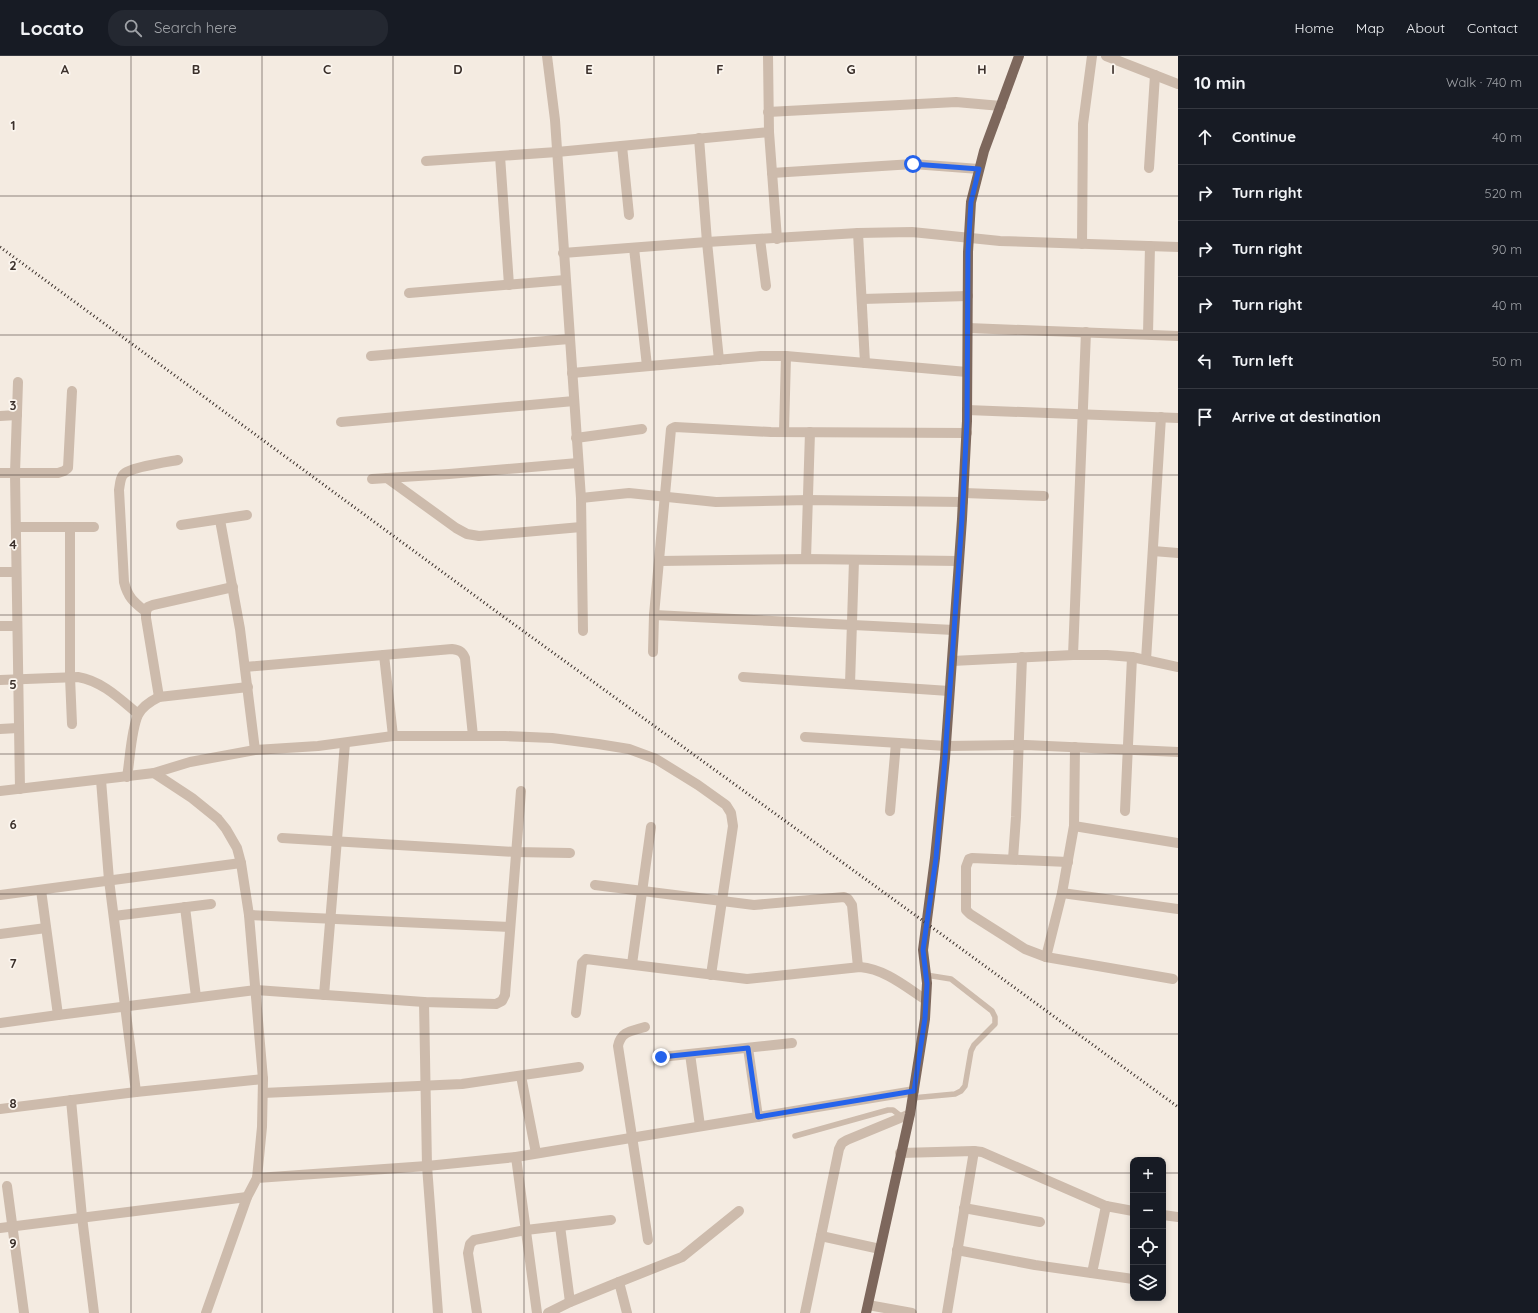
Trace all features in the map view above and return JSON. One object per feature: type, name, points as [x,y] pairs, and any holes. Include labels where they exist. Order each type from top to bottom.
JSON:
[{"type":"main road","points":[[867,1309],[900,1153],[906,1115],[913,1094],[925,1018],[927,984],[923,950],[936,858],[946,746],[967,433],[968,238],[971,202],[984,150],[1019,56]]},
{"type":"street","points":[[547,56],[555,120],[581,498],[582,631]]},
{"type":"street","points":[[768,56],[768,112],[777,239]]},
{"type":"street","points":[[1082,244],[1084,124],[1092,56]]},
{"type":"street","points":[[1106,56],[1178,84]]},
{"type":"street","points":[[1149,168],[1155,75]]},
{"type":"street","points":[[768,112],[956,102],[1001,106]]},
{"type":"street","points":[[426,161],[557,152],[769,132]]},
{"type":"street","points":[[699,138],[707,242],[720,360]]},
{"type":"street","points":[[622,146],[629,215]]},
{"type":"street","points":[[500,156],[509,285]]},
{"type":"street","points":[[772,173],[913,164],[979,169]]},
{"type":"street","points":[[563,253],[707,242],[858,233],[912,232],[1000,241],[1178,247]]},
{"type":"street","points":[[858,233],[865,363]]},
{"type":"street","points":[[760,239],[766,286]]},
{"type":"street","points":[[1148,334],[1150,246]]},
{"type":"street","points":[[634,248],[648,366]]},
{"type":"street","points":[[409,293],[565,280]]},
{"type":"street","points":[[862,299],[968,296]]},
{"type":"street","points":[[968,328],[1178,336]]},
{"type":"street","points":[[1072,655],[1086,332]]},
{"type":"street","points":[[371,356],[569,339]]},
{"type":"street","points":[[572,373],[761,356],[786,356],[968,372]]},
{"type":"street","points":[[784,432],[786,356]]},
{"type":"street","points":[[18,382],[15,473],[17,680],[20,789]]},
{"type":"street","points":[[0,473],[58,472],[64,471],[68,468],[72,391]]},
{"type":"street","points":[[341,422],[574,401]]},
{"type":"street","points":[[967,410],[1178,418]]},
{"type":"street","points":[[0,416],[17,415]]},
{"type":"street","points":[[1146,660],[1154,551],[1161,417]]},
{"type":"street","points":[[653,652],[654,615],[671,429],[675,427],[784,432],[967,433]]},
{"type":"street","points":[[576,438],[642,429]]},
{"type":"street","points":[[806,559],[810,432]]},
{"type":"street","points":[[146,612],[132,601],[126,593],[124,582],[119,490],[121,479],[124,473],[132,470],[178,460]]},
{"type":"street","points":[[372,478],[449,474],[578,463]]},
{"type":"street","points":[[387,478],[456,528],[467,534],[479,536],[581,526]]},
{"type":"street","points":[[581,498],[629,493],[716,502],[1044,496]]},
{"type":"street","points":[[182,525],[247,515]]},
{"type":"street","points":[[220,520],[233,587],[248,688],[255,750]]},
{"type":"street","points":[[16,527],[94,527]]},
{"type":"street","points":[[70,527],[70,677],[72,724]]},
{"type":"street","points":[[1154,551],[1178,553]]},
{"type":"street","points":[[660,561],[806,559],[959,561]]},
{"type":"street","points":[[850,684],[854,560]]},
{"type":"street","points":[[0,572],[16,572]]},
{"type":"street","points":[[159,697],[146,612],[148,607],[233,587]]},
{"type":"street","points":[[654,615],[954,630]]},
{"type":"street","points":[[0,626],[17,626]]},
{"type":"street","points":[[245,667],[452,649],[458,650],[463,653],[465,658],[473,736]]},
{"type":"street","points":[[384,655],[393,736]]},
{"type":"street","points":[[952,661],[1072,655],[1107,655],[1132,657],[1178,666]]},
{"type":"street","points":[[1013,859],[1022,657]]},
{"type":"street","points":[[1125,811],[1132,657]]},
{"type":"street","points":[[0,680],[78,677],[97,682],[138,714]]},
{"type":"street","points":[[743,677],[949,691]]},
{"type":"street","points":[[127,777],[138,714],[151,701],[159,697],[248,688]]},
{"type":"street","points":[[0,729],[18,728]]},
{"type":"street","points":[[0,791],[154,773],[190,762],[255,750],[318,746],[393,736],[505,736],[552,738],[629,749],[656,760],[698,785],[726,805],[731,813],[733,826],[711,975]]},
{"type":"street","points":[[804,737],[946,746],[1019,745],[1178,752]]},
{"type":"street","points":[[324,995],[345,743]]},
{"type":"street","points":[[890,811],[896,743]]},
{"type":"street","points":[[1046,957],[1062,893],[1074,826],[1076,747]]},
{"type":"street","points":[[154,773],[192,798],[218,819],[226,829],[241,863],[249,915],[263,1079],[262,1126],[256,1178],[247,1197],[206,1313]]},
{"type":"street","points":[[101,780],[114,916],[136,1092]]},
{"type":"street","points":[[0,1023],[256,990],[424,1002],[496,1004],[502,1001],[505,995],[515,852],[521,791]]},
{"type":"street","points":[[1074,826],[1178,843]]},
{"type":"street","points":[[632,964],[651,827]]},
{"type":"street","points":[[282,838],[515,852],[570,853]]},
{"type":"street","points":[[1068,862],[1013,859],[969,859],[966,867],[966,910],[1025,949],[1046,957],[1173,979]]},
{"type":"street","points":[[0,895],[241,863]]},
{"type":"street","points":[[595,885],[754,905],[844,897],[848,898],[852,905],[858,967]]},
{"type":"street","points":[[41,890],[58,1015]]},
{"type":"street","points":[[1062,893],[1178,909]]},
{"type":"street","points":[[114,916],[211,904]]},
{"type":"street","points":[[185,907],[196,997]]},
{"type":"street","points":[[249,915],[510,927]]},
{"type":"street","points":[[0,934],[46,928]]},
{"type":"street","points":[[576,1013],[582,963],[586,959],[747,979],[858,967],[870,968],[882,972],[926,1000]]},
{"type":"street","points":[[424,1002],[427,1166],[438,1313]]},
{"type":"street","points":[[645,1027],[623,1034],[618,1046],[648,1240]]},
{"type":"street","points":[[661,1057],[792,1043]]},
{"type":"street","points":[[748,1048],[758,1117]]},
{"type":"street","points":[[690,1054],[700,1126]]},
{"type":"street","points":[[263,1093],[462,1084],[579,1067]]},
{"type":"street","points":[[521,1076],[536,1153]]},
{"type":"street","points":[[0,1108],[263,1079]]},
{"type":"street","points":[[256,1178],[427,1166],[516,1157],[700,1126],[913,1094]]},
{"type":"street","points":[[70,1100],[94,1313]]},
{"type":"street","points":[[804,1313],[839,1149],[842,1143],[906,1115]]},
{"type":"street","points":[[946,1313],[974,1151]]},
{"type":"street","points":[[900,1153],[982,1152],[1106,1206],[1130,1210]]},
{"type":"street","points":[[516,1157],[537,1313]]},
{"type":"street","points":[[8,1186],[24,1313]]},
{"type":"street","points":[[0,1228],[247,1197]]},
{"type":"street","points":[[1092,1273],[1106,1206]]},
{"type":"street","points":[[964,1208],[1040,1222]]},
{"type":"street","points":[[548,1313],[570,1302],[682,1258],[739,1211]]},
{"type":"street","points":[[1166,1216],[1178,1218]]},
{"type":"street","points":[[477,1313],[469,1262],[470,1244],[474,1240],[526,1230],[611,1220]]},
{"type":"street","points":[[560,1226],[570,1302]]},
{"type":"street","points":[[821,1236],[880,1249]]},
{"type":"street","points":[[957,1250],[1035,1265],[1130,1279]]},
{"type":"street","points":[[619,1282],[627,1313]]},
{"type":"street","points":[[867,1309],[912,1313]]},
{"type":"lane","points":[[913,1094],[955,1094],[961,1091],[965,1086],[971,1051],[974,1044],[995,1024],[996,1017],[992,1011],[951,979],[926,975]]},
{"type":"lane","points":[[794,1136],[888,1110],[893,1110],[906,1115]]},
{"type":"railway","points":[[0,247],[497,612],[1178,1107]]},
{"type":"route","points":[[661,1057],[748,1048],[758,1117],[914,1091],[925,1018],[927,984],[923,950],[936,858],[952,661],[967,421],[968,252],[971,202],[979,169],[913,164]]}]
